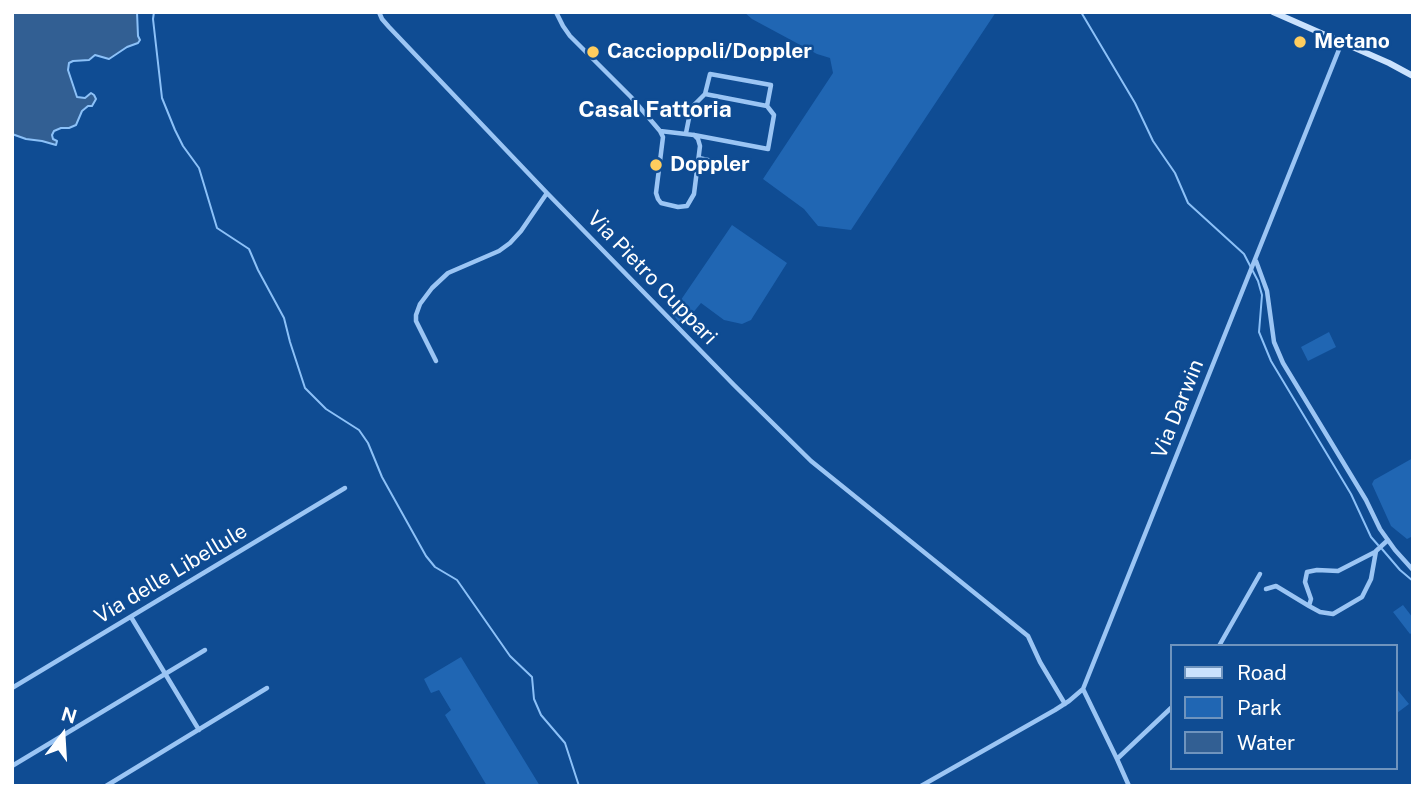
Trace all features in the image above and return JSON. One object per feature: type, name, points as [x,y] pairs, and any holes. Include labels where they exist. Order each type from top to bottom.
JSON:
[{"type":"street","name":"Via Pietro Cuppari","points":[[379,12],[382,19],[547,193],[733,385],[811,461],[1028,636],[1065,704]]},
{"type":"street","points":[[556,12],[569,34],[631,97],[660,131],[663,137],[656,190],[660,202],[666,205],[682,208],[689,204],[694,194],[701,146],[694,135]]},
{"type":"street","points":[[1273,12],[1413,76]]},
{"type":"street","name":"Via Darwin","points":[[1083,689],[1342,42]]},
{"type":"street","points":[[686,133],[692,106],[705,94],[710,74],[771,85],[767,106]]},
{"type":"street","points":[[660,131],[686,133],[768,149],[774,115],[767,106],[705,94]]},
{"type":"street","points":[[699,158],[712,161]]},
{"type":"street","points":[[436,361],[416,321],[420,304],[450,272],[510,243],[547,193]]},
{"type":"street","points":[[1255,260],[1267,292],[1274,342],[1283,363],[1366,500],[1380,528],[1413,570]]},
{"type":"street","name":"Via delle Libellule","points":[[12,688],[345,488]]},
{"type":"street","points":[[1308,606],[1311,599],[1305,582],[1307,572],[1338,570],[1388,540]]},
{"type":"street","points":[[1266,589],[1276,586],[1282,588],[1308,606],[1333,614],[1362,597],[1371,579],[1378,548]]},
{"type":"street","points":[[1220,644],[1260,574]]},
{"type":"street","points":[[131,617],[199,730]]},
{"type":"street","points":[[12,766],[205,650]]},
{"type":"street","points":[[106,786],[267,688]]},
{"type":"street","points":[[920,786],[1065,704],[1083,689],[1129,786]]},
{"type":"street","points":[[1117,759],[1170,709]]},
{"type":"green space","points":[[744,12],[996,12],[851,230],[818,226],[804,209],[763,179],[833,73],[830,58],[817,54]]},
{"type":"green space","points":[[732,225],[787,263],[751,320],[742,324],[724,320],[701,303],[682,326],[672,313]]},
{"type":"green space","points":[[1329,332],[1336,347],[1308,361],[1301,347]]},
{"type":"green space","points":[[1413,458],[1413,536],[1407,539],[1391,526],[1372,484],[1374,480]]},
{"type":"green space","points":[[1403,605],[1413,618],[1413,632],[1410,634],[1393,612]]},
{"type":"green space","points":[[461,657],[540,786],[487,786],[445,715],[451,710],[439,690],[431,693],[424,679]]},
{"type":"green space","points":[[1397,689],[1409,704],[1397,713]]},
{"type":"water","points":[[12,12],[137,12],[138,43],[109,59],[95,55],[89,60],[69,63],[68,70],[77,97],[85,98],[91,93],[96,99],[92,106],[82,111],[76,125],[54,131],[52,135],[57,141],[56,145],[12,134]]},
{"type":"waterway","points":[[154,12],[162,98],[183,146],[199,168],[217,228],[249,249],[284,318],[305,388],[326,409],[359,430],[426,556],[435,567],[457,580],[510,656],[532,677],[534,699],[541,715],[565,743],[579,786]]},
{"type":"waterway","points":[[1081,12],[1135,103],[1153,141],[1175,173],[1188,203],[1244,254],[1262,295],[1259,332],[1271,361],[1351,494],[1371,537],[1378,545]]},
{"type":"waterway","points":[[1382,549],[1413,581]]},
{"type":"place","name":"Metano","points":[[1300,42]]},
{"type":"place","name":"Caccioppoli/Doppler","points":[[593,52]]},
{"type":"place","name":"Doppler","points":[[656,165]]},
{"type":"district","name":"Casal Fattoria","points":[[655,110]]}]
